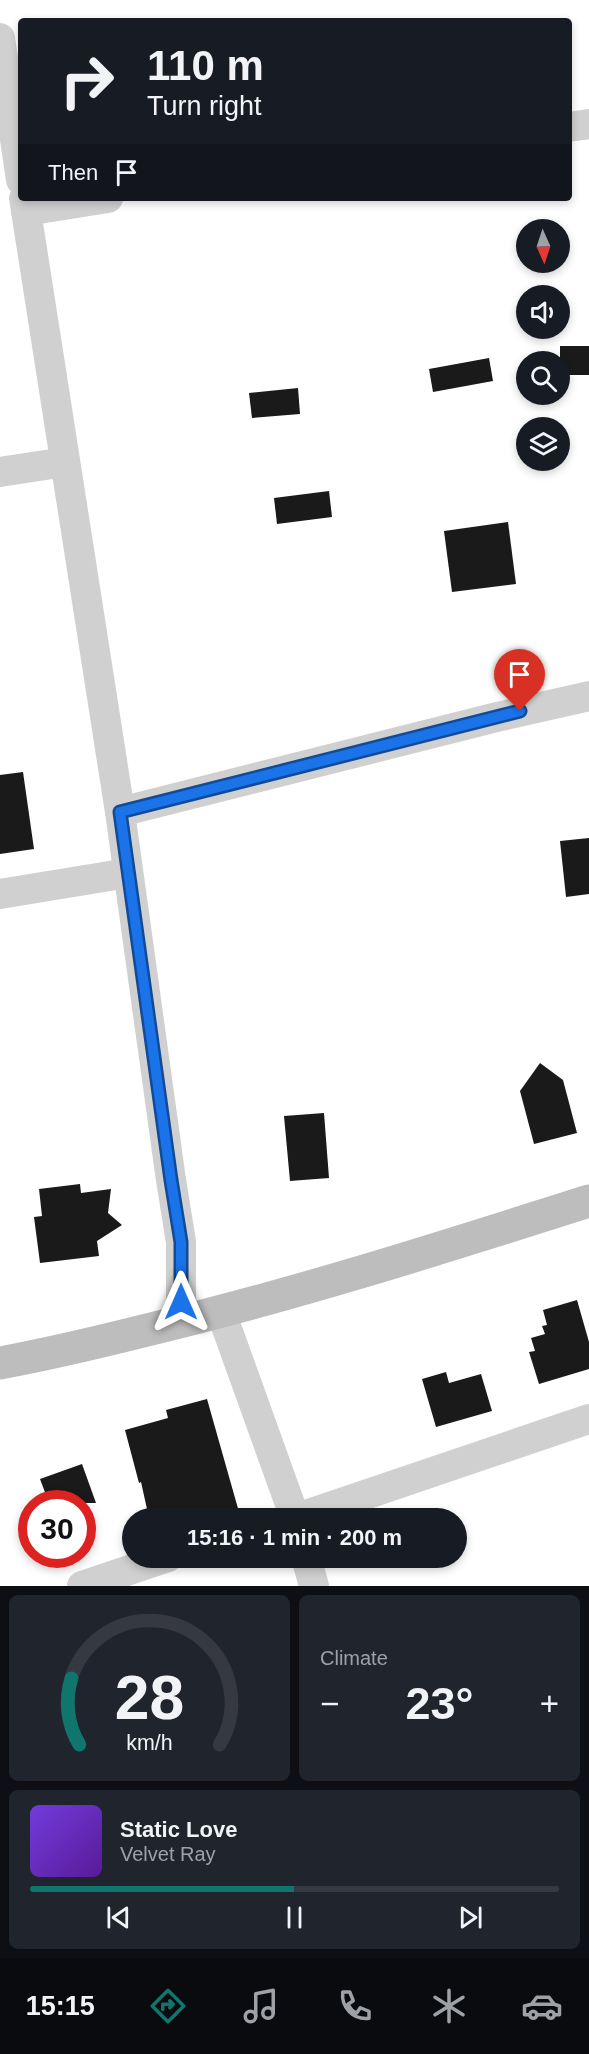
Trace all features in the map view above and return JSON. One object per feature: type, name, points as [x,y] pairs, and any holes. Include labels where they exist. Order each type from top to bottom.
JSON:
[{"type":"street","points":[[0,44],[18,161]]},
{"type":"street","points":[[572,126],[589,124]]},
{"type":"street","points":[[66,201],[25,204],[120,812],[181,1242],[181,1322]]},
{"type":"street","points":[[0,472],[65,462]]},
{"type":"street","points":[[120,812],[589,696]]},
{"type":"street","points":[[0,894],[128,873]]},
{"type":"street","points":[[0,1363],[41,1356],[221,1312],[410,1258],[589,1201]]},
{"type":"street","points":[[221,1312],[292,1508]]},
{"type":"street","points":[[326,1508],[589,1419]]},
{"type":"street","points":[[82,1586],[135,1568]]},
{"type":"street","points":[[309,1568],[314,1586]]},
{"type":"building","points":[[560,346],[589,346],[589,375],[570,375],[570,351],[560,351]]},
{"type":"building","points":[[489,358],[493,381],[433,392],[429,369]]},
{"type":"building","points":[[298,388],[300,414],[252,418],[249,393]]},
{"type":"building","points":[[329,491],[332,517],[277,524],[274,498]]},
{"type":"building","points":[[508,522],[516,584],[452,592],[444,531]]},
{"type":"building","points":[[23,772],[34,849],[0,854],[0,775]]},
{"type":"building","points":[[589,838],[589,894],[566,897],[560,841]]},
{"type":"building","points":[[540,1063],[563,1080],[577,1133],[534,1144],[520,1091]]},
{"type":"building","points":[[324,1113],[329,1178],[290,1181],[284,1116]]},
{"type":"building","points":[[80,1184],[81,1193],[111,1189],[108,1213],[122,1225],[97,1241],[99,1256],[40,1263],[34,1217],[42,1216],[39,1189]]},
{"type":"building","points":[[577,1300],[589,1342],[589,1369],[539,1384],[529,1352],[535,1351],[531,1338],[545,1334],[542,1326],[547,1325],[543,1310]]},
{"type":"building","points":[[446,1372],[449,1383],[481,1374],[492,1411],[436,1427],[422,1379]]},
{"type":"building","points":[[207,1399],[238,1508],[147,1508],[125,1430],[168,1418],[166,1410]]},
{"type":"building","points":[[82,1464],[91,1490],[44,1490],[40,1479]]},
{"type":"route","points":[[181,1302],[181,1242],[120,812],[520,711]]}]
